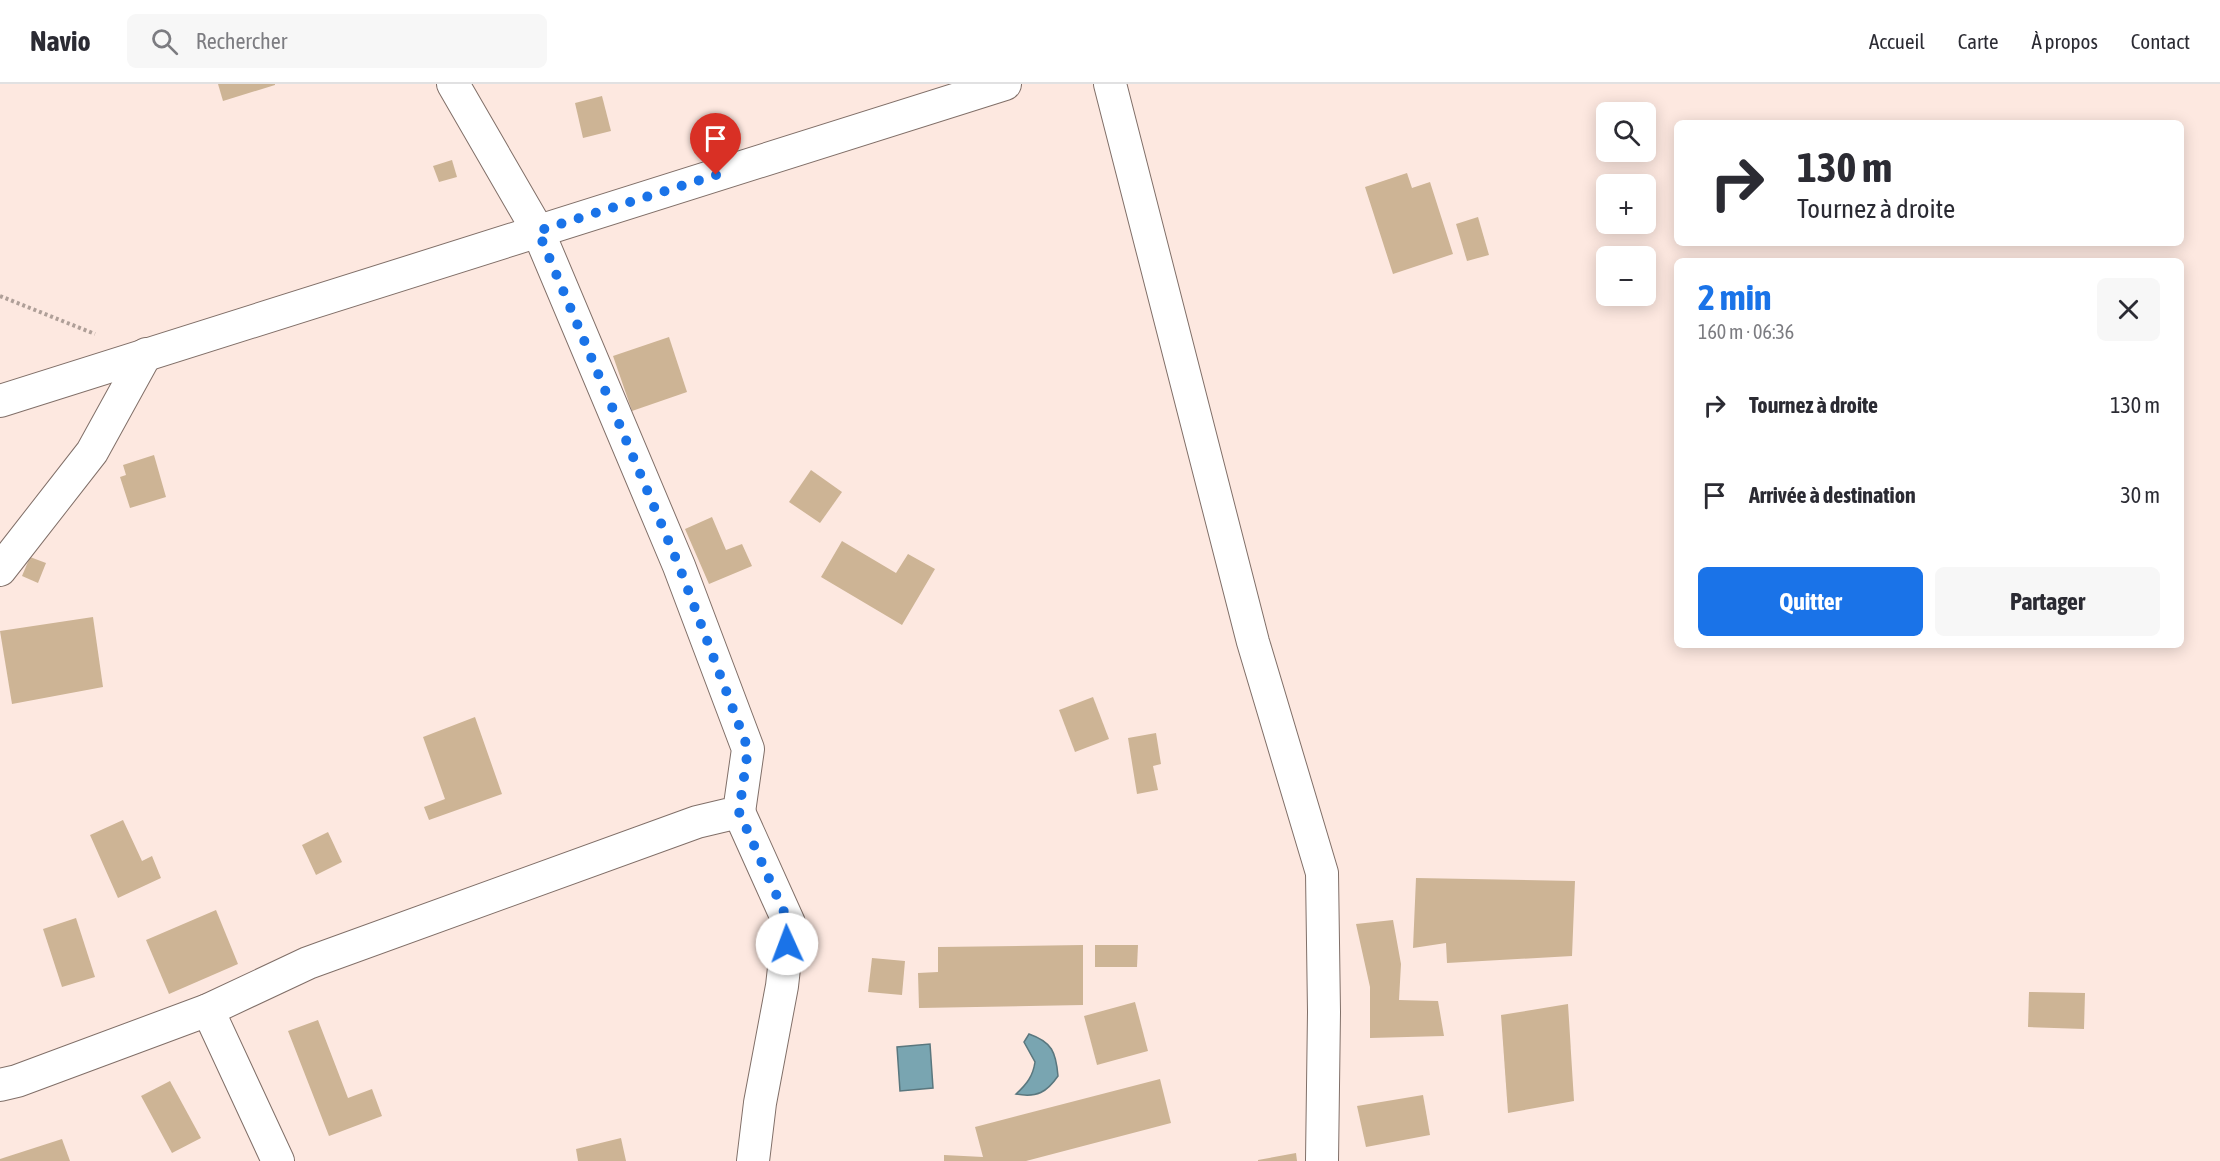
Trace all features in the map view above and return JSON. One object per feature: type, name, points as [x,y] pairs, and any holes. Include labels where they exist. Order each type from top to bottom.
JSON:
[{"type":"street","points":[[453,84],[538,231],[679,566],[748,749],[739,812],[789,923],[782,986],[760,1103],[753,1161]]},
{"type":"street","points":[[0,401],[1005,84]]},
{"type":"street","points":[[1110,84],[1253,642],[1322,873],[1324,1012],[1322,1161]]},
{"type":"street","points":[[0,570],[92,452],[146,354]]},
{"type":"street","points":[[0,1085],[17,1081],[208,1010],[308,963],[697,822],[739,812]]},
{"type":"street","points":[[208,1010],[278,1161]]},
{"type":"path","points":[[0,296],[146,354]]},
{"type":"water","points":[[1029,1034],[1048,1044],[1056,1060],[1058,1076],[1041,1092],[1030,1095],[1016,1094],[1029,1080],[1034,1067],[1035,1062],[1024,1042]]},
{"type":"water","points":[[930,1044],[933,1088],[900,1091],[897,1047]]},
{"type":"building","points":[[218,84],[275,84],[275,85],[223,101]]},
{"type":"building","points":[[602,96],[611,131],[583,138],[575,103]]},
{"type":"building","points":[[452,160],[457,177],[439,182],[433,166]]},
{"type":"building","points":[[1407,173],[1412,188],[1430,182],[1453,254],[1393,274],[1365,187]]},
{"type":"building","points":[[1478,217],[1489,255],[1467,261],[1456,224]]},
{"type":"building","points":[[669,337],[687,392],[632,411],[613,356]]},
{"type":"building","points":[[154,455],[166,497],[130,508],[120,477],[126,475],[123,465]]},
{"type":"building","points":[[811,470],[842,492],[820,523],[789,502]]},
{"type":"building","points":[[712,517],[726,550],[742,544],[752,566],[709,584],[685,529]]},
{"type":"building","points":[[842,541],[896,573],[908,554],[935,569],[902,625],[821,577]]},
{"type":"building","points":[[30,557],[46,563],[38,583],[22,576]]},
{"type":"building","points":[[93,617],[103,687],[12,704],[0,631]]},
{"type":"building","points":[[1093,697],[1109,739],[1075,752],[1059,710]]},
{"type":"building","points":[[475,717],[502,794],[429,820],[424,807],[445,799],[423,737]]},
{"type":"building","points":[[1156,733],[1161,764],[1153,766],[1158,790],[1137,794],[1128,738]]},
{"type":"building","points":[[123,820],[142,861],[152,856],[161,878],[118,898],[90,835]]},
{"type":"building","points":[[328,832],[342,862],[316,875],[302,845]]},
{"type":"building","points":[[1416,878],[1575,881],[1572,956],[1447,963],[1446,943],[1413,948]]},
{"type":"building","points":[[216,910],[238,964],[169,994],[146,940]]},
{"type":"building","points":[[76,918],[95,977],[62,987],[43,929]]},
{"type":"building","points":[[1393,920],[1401,964],[1399,1000],[1438,1001],[1444,1036],[1370,1038],[1370,987],[1356,924]]},
{"type":"building","points":[[1083,945],[1083,1005],[919,1008],[918,973],[938,972],[938,947]]},
{"type":"building","points":[[1095,945],[1138,945],[1137,967],[1095,967]]},
{"type":"building","points":[[872,958],[905,961],[902,995],[868,992]]},
{"type":"building","points":[[2029,992],[2085,993],[2084,1029],[2028,1027]]},
{"type":"building","points":[[1135,1002],[1148,1051],[1097,1065],[1084,1016]]},
{"type":"building","points":[[1568,1004],[1574,1101],[1508,1113],[1501,1015]]},
{"type":"building","points":[[318,1020],[348,1098],[372,1089],[382,1116],[329,1136],[288,1031]]},
{"type":"building","points":[[1160,1079],[1171,1123],[1026,1161],[944,1161],[944,1155],[983,1157],[975,1127]]},
{"type":"building","points":[[170,1081],[201,1138],[172,1153],[141,1096]]},
{"type":"building","points":[[1423,1095],[1430,1135],[1366,1147],[1357,1106]]},
{"type":"building","points":[[621,1138],[626,1161],[578,1161],[576,1149]]},
{"type":"building","points":[[62,1139],[70,1161],[0,1161],[0,1159]]},
{"type":"building","points":[[1296,1153],[1297,1161],[1258,1161],[1258,1160]]},
{"type":"route","points":[[716,175],[538,231],[679,566],[748,749],[739,812],[789,923],[787,944]]}]
